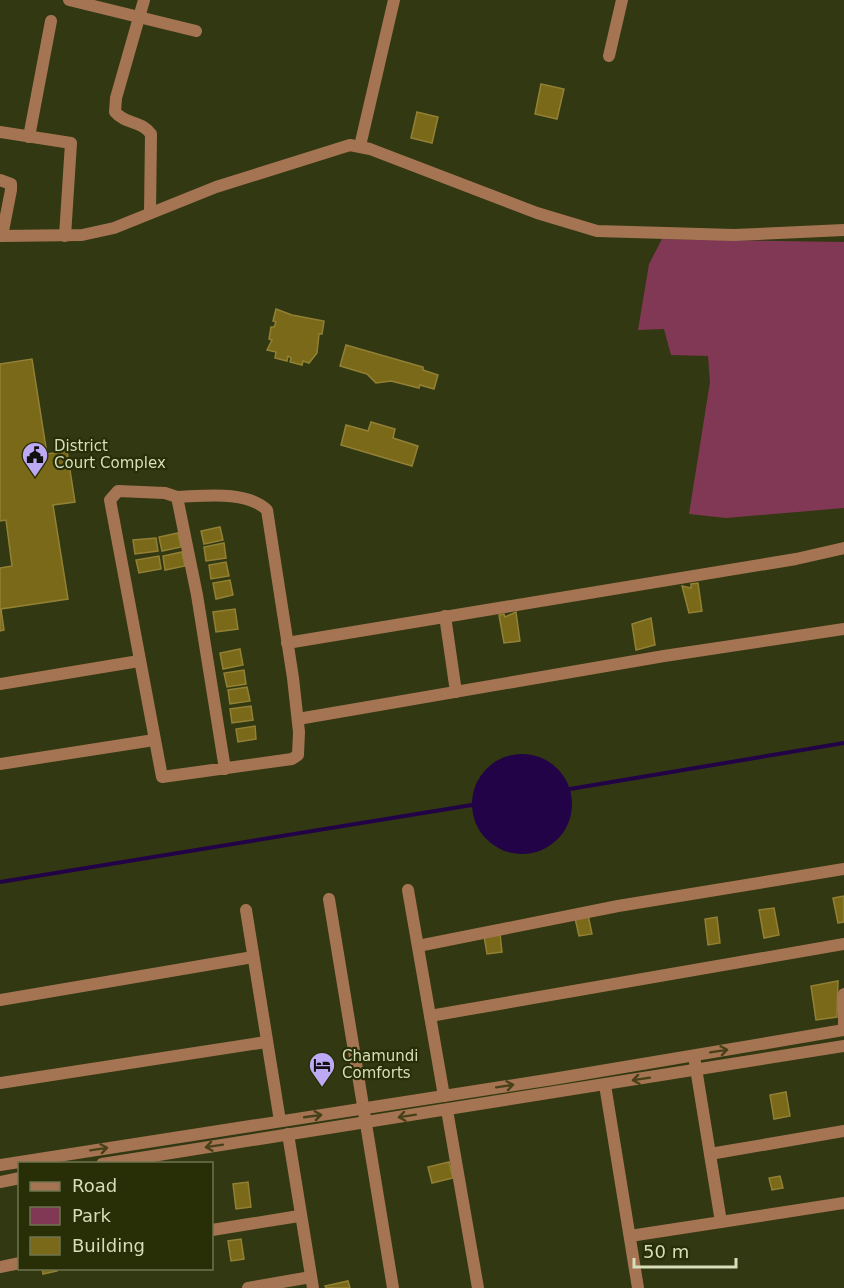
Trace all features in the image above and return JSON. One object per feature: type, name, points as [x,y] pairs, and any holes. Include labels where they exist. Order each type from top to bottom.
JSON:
[{"type":"street","points":[[69,0],[196,31]]},
{"type":"street","points":[[144,0],[116,98],[115,112],[121,120],[147,128],[151,134],[150,213]]},
{"type":"street","points":[[360,146],[394,0]]},
{"type":"street","points":[[609,56],[622,0]]},
{"type":"street","points":[[30,137],[51,21]]},
{"type":"street","points":[[0,132],[71,143],[65,236]]},
{"type":"street","points":[[0,180],[11,184],[1,236],[65,236],[114,228],[216,187],[350,145],[360,146],[537,213],[597,231],[747,235],[844,230]]},
{"type":"street","points":[[118,491],[165,493],[177,497],[220,496],[258,502],[267,510],[287,643],[298,719],[298,755],[292,759],[162,777],[110,500],[118,491]]},
{"type":"street","points":[[177,497],[197,595],[225,768]]},
{"type":"street","points":[[287,643],[796,559],[844,548]]},
{"type":"street","points":[[445,616],[456,692]]},
{"type":"street","points":[[298,719],[664,656],[844,629]]},
{"type":"street","points":[[0,684],[139,661]]},
{"type":"street","points":[[0,764],[154,740]]},
{"type":"street","points":[[418,946],[618,906],[844,869]]},
{"type":"street","points":[[408,890],[444,1096]]},
{"type":"street","points":[[329,899],[393,1288]]},
{"type":"street","points":[[246,910],[280,1121]]},
{"type":"street","points":[[430,1016],[844,944]]},
{"type":"street","points":[[0,1000],[253,957]]},
{"type":"street","points":[[19,1162],[694,1056],[844,1030],[844,994]]},
{"type":"street","points":[[0,1083],[266,1042]]},
{"type":"street","points":[[114,1162],[844,1046]]},
{"type":"street","points":[[694,1056],[721,1222]]},
{"type":"street","points":[[604,1085],[638,1288]]},
{"type":"street","points":[[447,1110],[478,1288]]},
{"type":"street","points":[[710,1154],[844,1131]]},
{"type":"street","points":[[248,1288],[312,1282],[299,1216],[288,1134]]},
{"type":"street","points":[[0,1165],[18,1162]]},
{"type":"street","points":[[0,1182],[18,1178]]},
{"type":"street","points":[[630,1236],[844,1203]]},
{"type":"street","points":[[213,1230],[299,1216]]},
{"type":"street","points":[[0,1268],[18,1264]]},
{"type":"green space","points":[[662,239],[844,242],[844,508],[726,518],[689,514],[710,382],[708,356],[671,355],[664,329],[638,330],[649,264]]},
{"type":"shaded area","points":[[522,754],[541,758],[557,769],[568,785],[572,804],[568,823],[557,839],[541,850],[522,854],[503,850],[487,839],[476,823],[472,804],[476,785],[487,769],[503,758]]},
{"type":"building","points":[[541,84],[564,89],[557,119],[535,114]]},
{"type":"building","points":[[417,112],[438,117],[432,143],[411,138]]},
{"type":"building","points":[[276,309],[292,315],[324,321],[322,334],[319,334],[317,353],[309,363],[303,361],[302,365],[290,362],[291,358],[288,356],[287,361],[275,358],[276,352],[267,350],[272,340],[269,339],[271,327],[274,327],[276,322],[273,321]]},
{"type":"building","points":[[346,345],[423,367],[423,370],[438,375],[434,389],[391,381],[376,383],[367,374],[340,366]]},
{"type":"building","name":"District Court Complex","points":[[32,359],[47,454],[67,451],[75,502],[53,505],[68,599],[1,609],[4,630],[0,631],[0,568],[12,566],[6,520],[0,521],[0,364]]},
{"type":"building","points":[[371,422],[395,429],[393,438],[418,446],[412,466],[341,445],[346,425],[368,431]]},
{"type":"building","points":[[220,527],[223,540],[204,544],[201,531]]},
{"type":"building","points":[[178,533],[181,547],[162,551],[159,537]]},
{"type":"building","points":[[156,538],[158,551],[135,554],[133,540]]},
{"type":"building","points":[[224,543],[226,558],[206,561],[204,547]]},
{"type":"building","points":[[182,552],[185,566],[165,570],[163,556]]},
{"type":"building","points":[[159,556],[161,569],[139,573],[136,560]]},
{"type":"building","points":[[226,562],[229,576],[211,579],[209,565]]},
{"type":"building","points":[[230,580],[233,595],[216,599],[213,583]]},
{"type":"building","points":[[698,583],[702,611],[689,613],[682,586],[691,588],[691,584]]},
{"type":"building","points":[[235,609],[238,629],[216,632],[213,612]]},
{"type":"building","points":[[516,612],[520,641],[504,643],[499,615],[504,614],[505,617]]},
{"type":"building","points":[[651,618],[655,645],[636,650],[632,624]]},
{"type":"building","points":[[240,649],[243,665],[223,669],[220,653]]},
{"type":"building","points":[[244,670],[246,684],[227,687],[224,673]]},
{"type":"building","points":[[247,687],[250,701],[230,704],[228,690]]},
{"type":"building","points":[[251,706],[253,720],[232,723],[230,709]]},
{"type":"building","points":[[255,726],[256,739],[238,742],[236,729]]},
{"type":"building","points":[[844,896],[844,922],[838,923],[833,898]]},
{"type":"building","points":[[774,908],[779,935],[764,938],[759,910]]},
{"type":"building","points":[[588,915],[592,934],[579,936],[575,918]]},
{"type":"building","points":[[717,917],[720,943],[708,945],[705,919]]},
{"type":"building","points":[[500,934],[502,952],[487,954],[484,936]]},
{"type":"building","points":[[838,981],[837,1017],[816,1020],[811,986]]},
{"type":"building","points":[[786,1092],[790,1116],[774,1119],[770,1095]]},
{"type":"building","points":[[449,1162],[453,1178],[432,1183],[428,1167]]},
{"type":"building","points":[[780,1176],[783,1188],[772,1190],[769,1178]]},
{"type":"building","points":[[248,1182],[251,1207],[236,1209],[233,1184]]},
{"type":"building","points":[[241,1239],[244,1259],[231,1261],[228,1241]]},
{"type":"building","points":[[42,1270],[57,1271],[43,1274]]},
{"type":"building","points":[[348,1281],[350,1288],[326,1288],[325,1286]]},
{"type":"waterway","points":[[570,789],[844,743]]},
{"type":"waterway","points":[[0,882],[472,805]]},
{"type":"place","name":"District Court Complex","points":[[35,478]]},
{"type":"place","name":"Chamundi Comforts","points":[[322,1088]]}]
